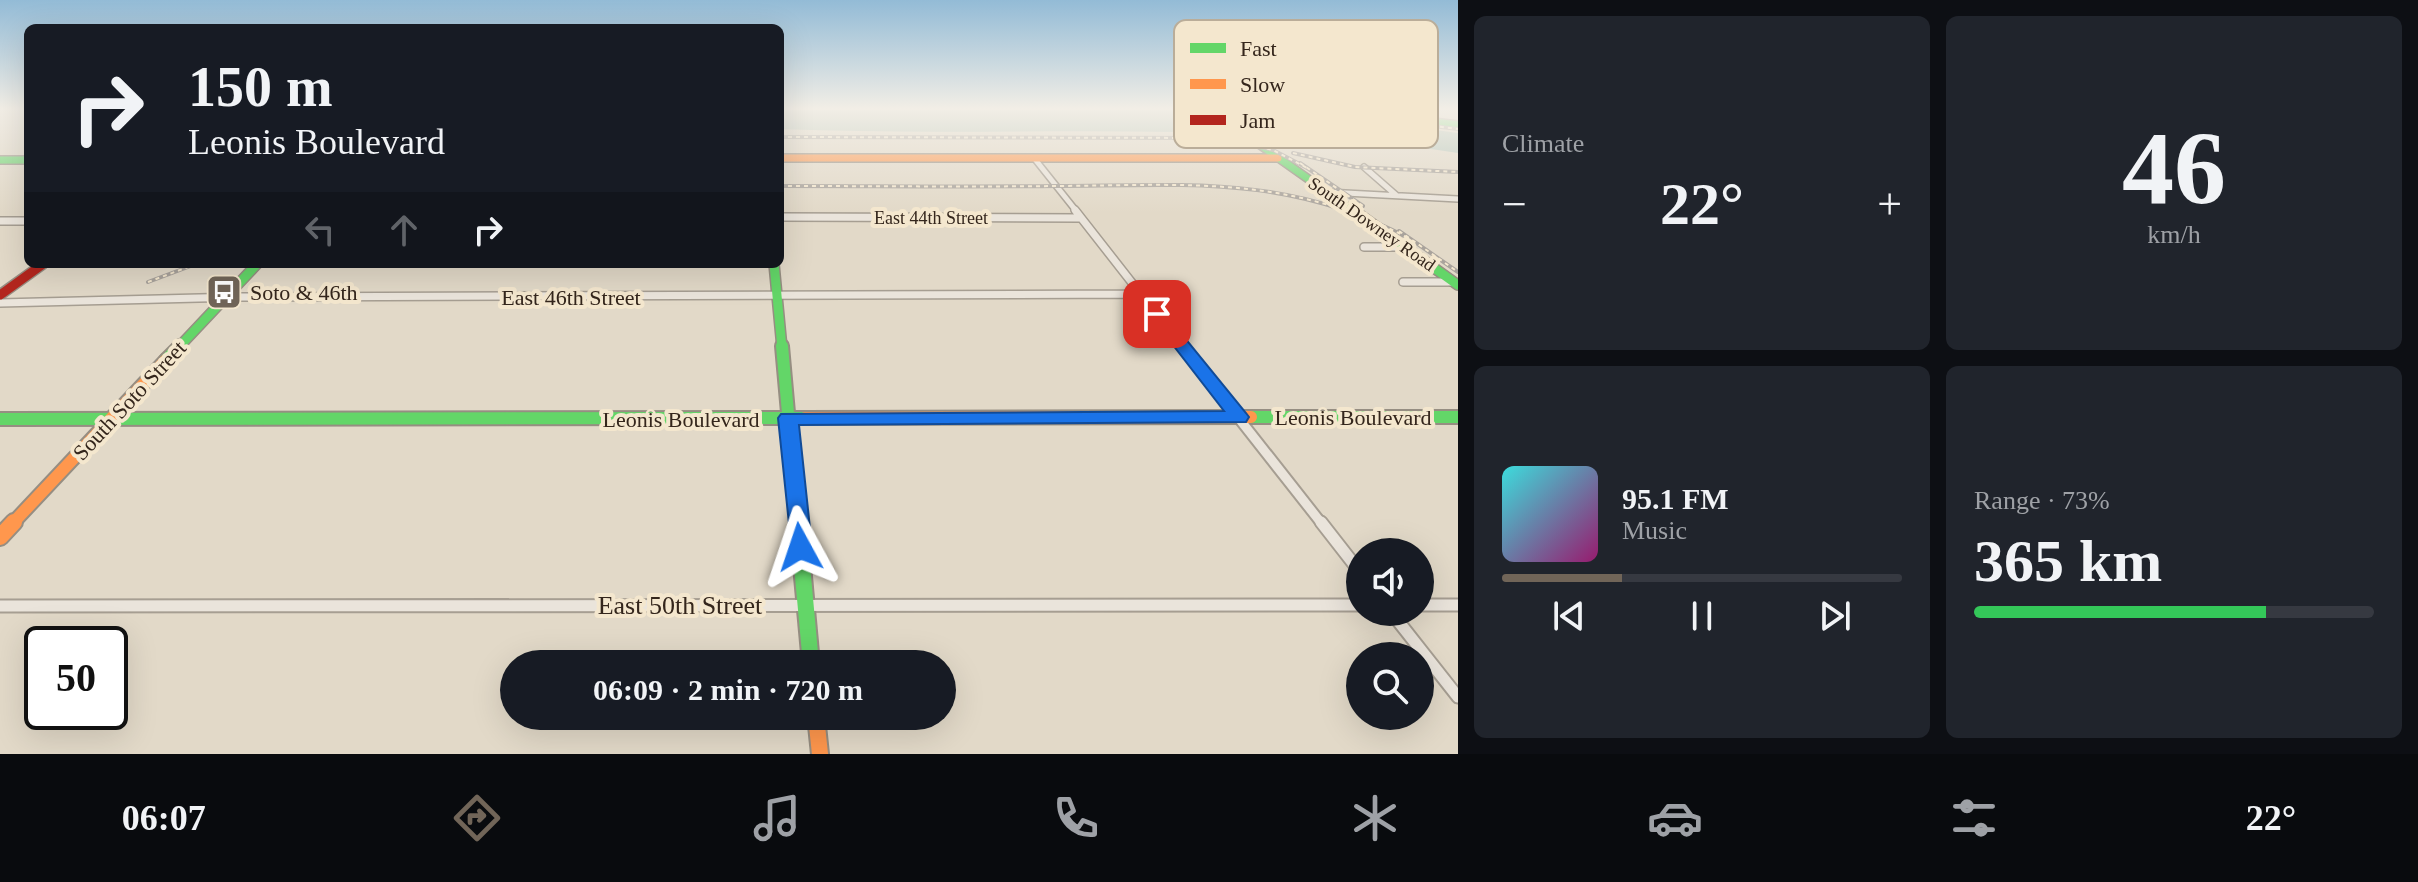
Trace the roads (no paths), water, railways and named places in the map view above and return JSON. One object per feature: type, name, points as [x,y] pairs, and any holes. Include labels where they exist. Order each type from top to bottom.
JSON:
[{"type":"main road","name":"South Downey Road","points":[[1265,148],[1456,283]]},
{"type":"main road","points":[[784,158],[1278,158]]},
{"type":"main road","points":[[0,160],[24,160]]},
{"type":"main road","points":[[0,295],[37,268]]},
{"type":"main road","name":"South Soto Street","points":[[0,537],[253,268]]},
{"type":"main road","points":[[774,268],[810,650]]},
{"type":"main road","name":"Leonis Boulevard","points":[[0,419],[1458,417]]},
{"type":"main road","points":[[817,730],[820,754]]},
{"type":"street","points":[[1034,158],[1346,554]]},
{"type":"street","points":[[1364,167],[1397,196]]},
{"type":"street","points":[[1327,192],[1458,199]]},
{"type":"street","name":"East 44th Street","points":[[784,217],[1081,218]]},
{"type":"street","points":[[0,221],[24,221]]},
{"type":"street","points":[[1364,247],[1405,247]]},
{"type":"street","points":[[1403,282],[1456,283]]},
{"type":"street","name":"East 46th Street","points":[[0,303],[1141,294]]},
{"type":"street","name":"East 50th Street","points":[[0,606],[1346,605]]},
{"type":"street","points":[[1434,605],[1458,605]]},
{"type":"street","points":[[1402,626],[1458,697]]},
{"type":"railway","points":[[1264,148],[1308,169]]},
{"type":"railway","points":[[1293,153],[1355,167],[1458,172]]},
{"type":"railway","points":[[1300,163],[1308,169]]},
{"type":"railway","points":[[1308,169],[1363,206]]},
{"type":"railway","points":[[784,186],[1195,185],[1238,188],[1322,203],[1408,238]]},
{"type":"railway","points":[[1399,231],[1458,272]]},
{"type":"railway","points":[[148,282],[185,268]]},
{"type":"place","name":"Soto & 46th","points":[[224,292]]}]
